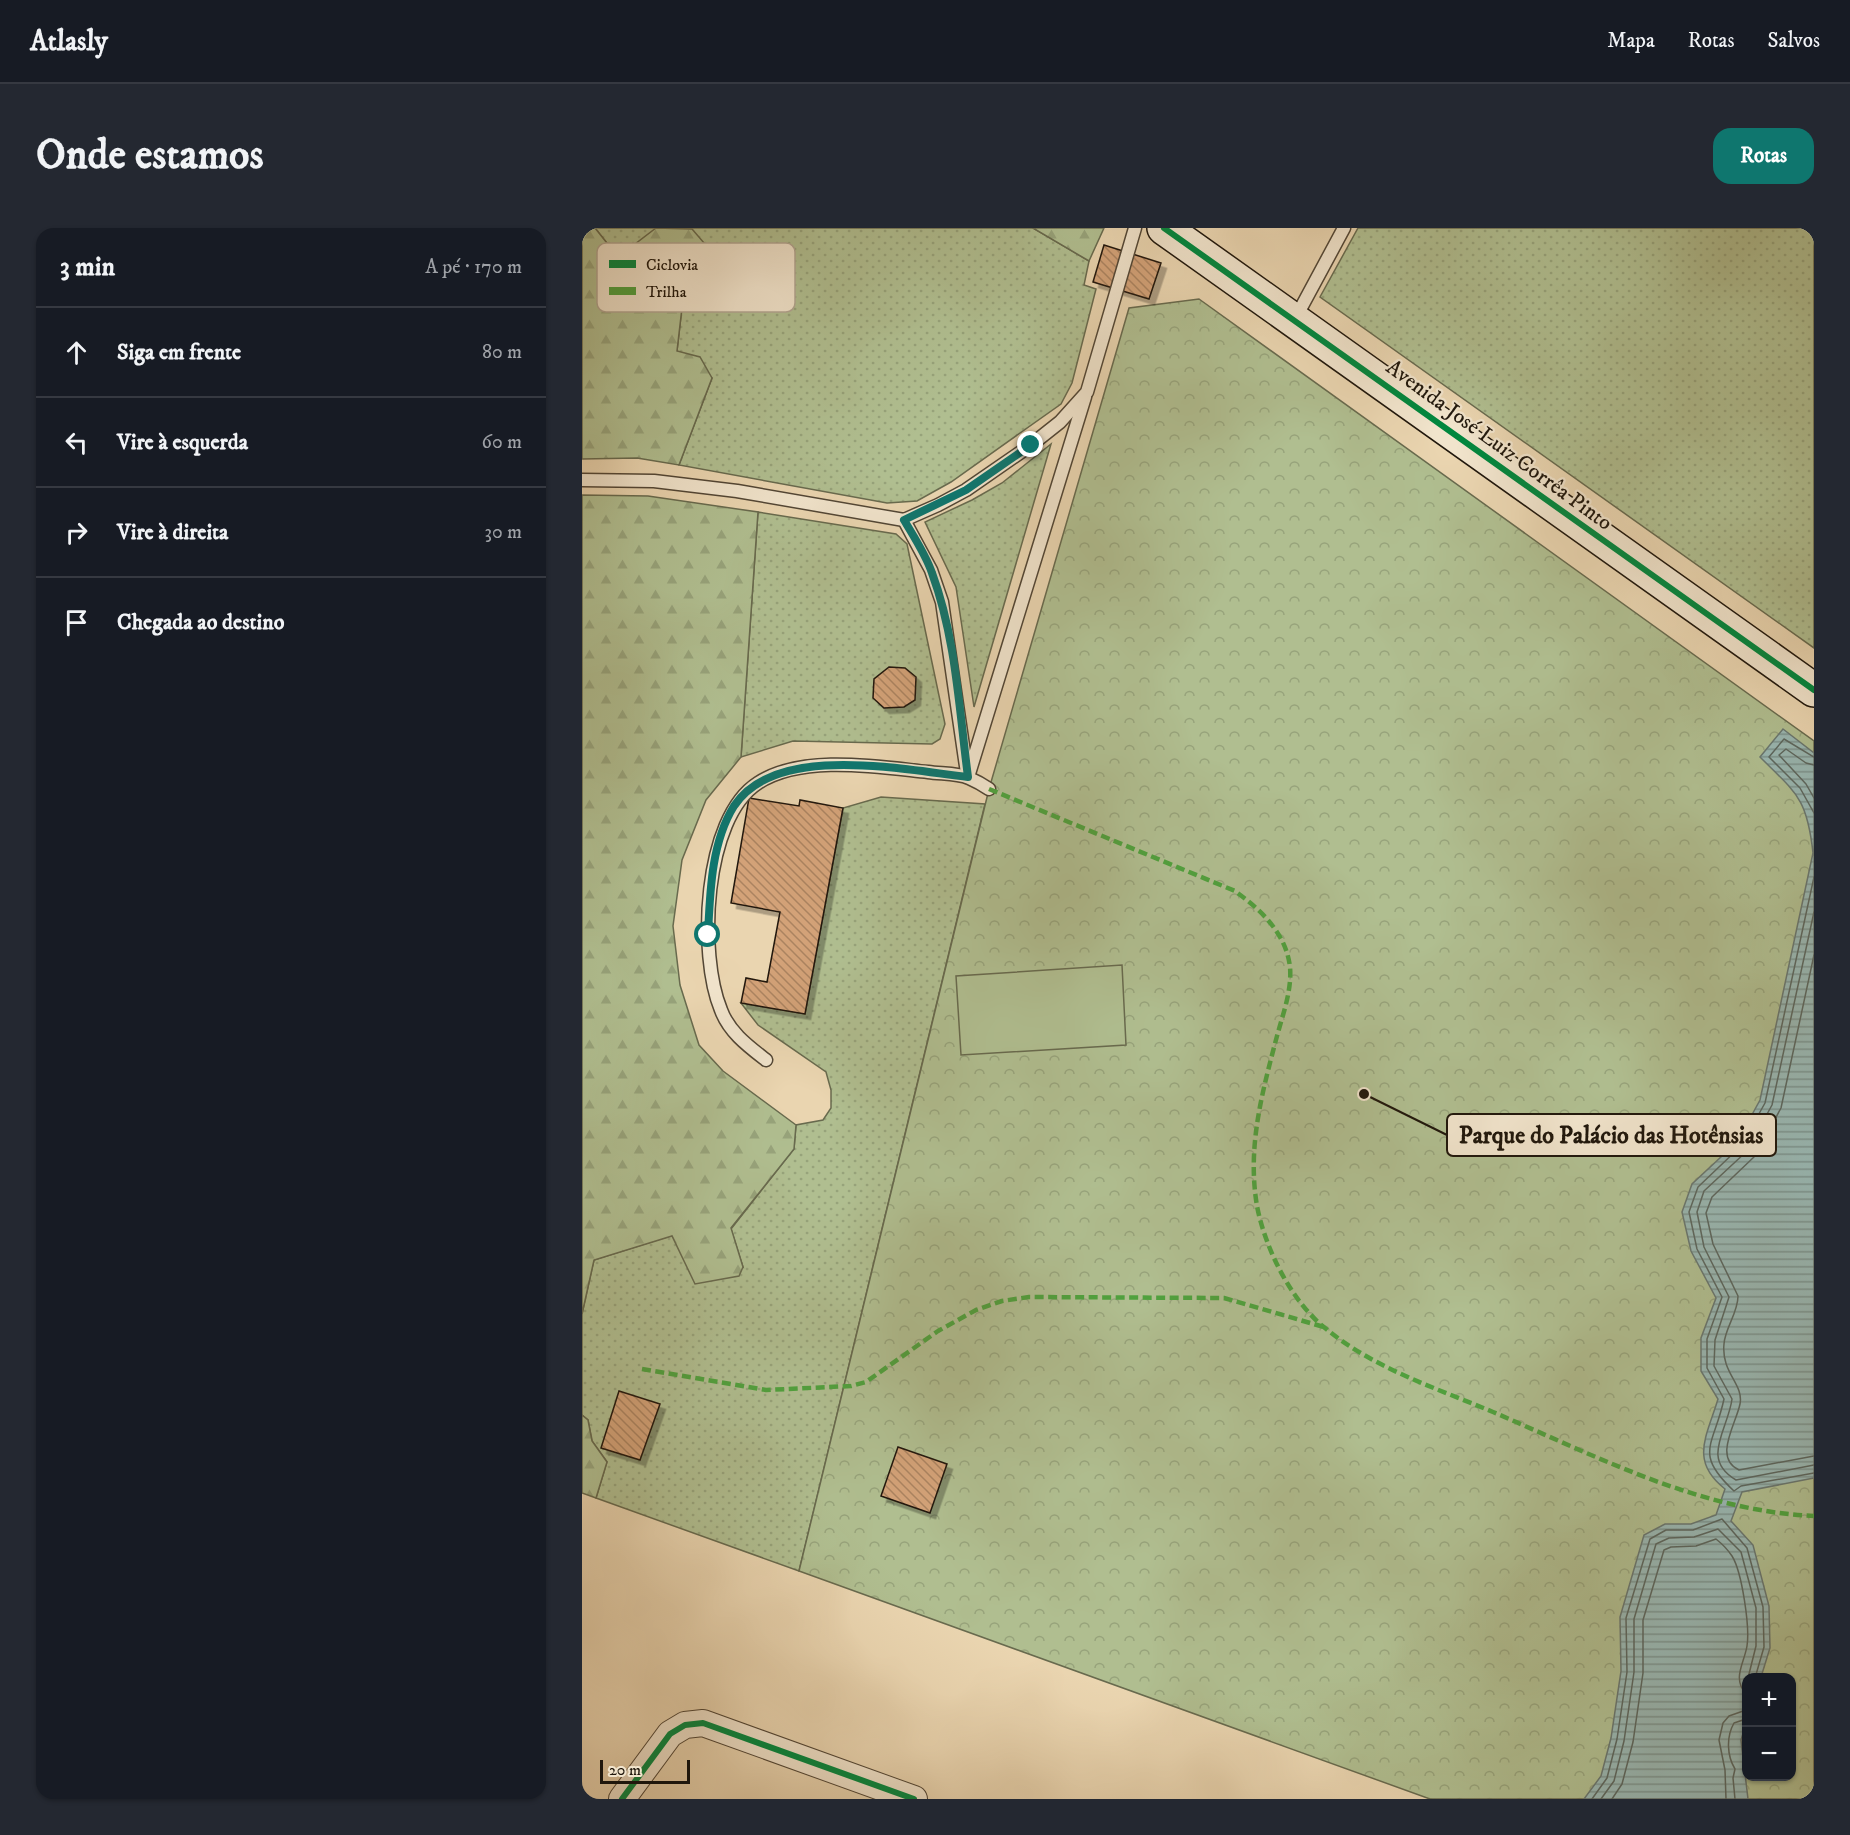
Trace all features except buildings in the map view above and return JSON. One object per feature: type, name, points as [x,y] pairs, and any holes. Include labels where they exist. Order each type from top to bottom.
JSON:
[{"type":"street","name":"Avenida José Luiz Corrêa Pinto","points":[[1164,228],[1814,690]]},
{"type":"street","points":[[622,1799],[670,1734],[685,1725],[703,1723],[914,1799]]},
{"type":"lane","points":[[968,777],[1087,392],[1135,228]]},
{"type":"lane","points":[[1295,319],[1344,228]]},
{"type":"lane","points":[[582,480],[654,481],[737,491],[904,520],[966,490],[1031,445],[1060,422],[1087,392]]},
{"type":"lane","points":[[904,520],[931,570],[942,602],[968,777]]},
{"type":"lane","points":[[766,1060],[740,1041],[721,1011],[711,973],[708,935],[710,891],[721,837],[735,806],[757,783],[780,773],[811,767],[869,765],[968,777],[989,789]]},
{"type":"green space","points":[[582,228],[595,228],[607,243],[597,243],[597,312],[682,312],[677,351],[700,357],[712,378],[679,465],[637,458],[582,459]]},
{"type":"green space","points":[[595,228],[1033,228],[1089,261],[1084,285],[1096,289],[1072,383],[1061,404],[951,482],[917,501],[887,503],[679,465],[712,378],[677,351],[682,312],[795,312],[795,243],[607,243]]},
{"type":"green space","points":[[656,228],[692,229],[704,243],[636,243]]},
{"type":"green space","points":[[1033,228],[1104,228],[1089,261]]},
{"type":"green space","points":[[1358,228],[1814,228],[1814,648],[1320,297]]},
{"type":"green space","points":[[1199,299],[1814,741],[1814,1799],[1430,1799],[799,1571],[989,789],[1129,308]]},
{"type":"green space","points":[[1051,444],[974,707],[956,587],[925,522],[1002,483]]},
{"type":"green space","points":[[582,495],[648,496],[758,512],[741,757],[706,800],[682,860],[673,926],[680,985],[699,1045],[723,1071],[796,1125],[794,1149],[731,1228],[743,1267],[739,1276],[695,1284],[672,1236],[594,1260],[582,1314]]},
{"type":"green space","points":[[758,512],[896,534],[907,544],[945,724],[940,739],[932,744],[793,741],[741,757]]},
{"type":"green space","points":[[881,797],[985,804],[799,1571],[596,1498],[607,1462],[592,1441],[588,1420],[582,1415],[582,1314],[594,1260],[673,1235],[743,1267],[731,1229],[794,1149],[796,1125],[823,1120],[831,1108],[831,1090],[826,1072],[758,1025],[741,1003],[805,1014],[843,808]]},
{"type":"green space","points":[[1122,965],[1126,1045],[961,1055],[956,976]]},
{"type":"green space","points":[[582,1415],[588,1420],[592,1441],[607,1462],[596,1498],[582,1493]]},
{"type":"water","points":[[1783,729],[1814,753],[1814,1478],[1742,1492],[1731,1521],[1753,1545],[1769,1606],[1770,1648],[1762,1673],[1742,1673],[1742,1781],[1746,1781],[1748,1799],[1584,1799],[1601,1776],[1611,1738],[1621,1671],[1620,1617],[1644,1535],[1665,1524],[1691,1524],[1716,1515],[1725,1489],[1714,1479],[1704,1458],[1706,1436],[1718,1399],[1701,1371],[1701,1338],[1716,1298],[1691,1251],[1682,1212],[1692,1184],[1737,1142],[1760,1100],[1813,853],[1807,820],[1798,798],[1760,757]]},
{"type":"marked path","points":[[989,789],[1235,891],[1263,914],[1278,933],[1288,955],[1290,984],[1266,1078],[1258,1120],[1254,1184],[1266,1239],[1281,1273],[1301,1303],[1325,1328],[1363,1355],[1384,1366],[1649,1479],[1730,1504],[1772,1512],[1814,1516]]},
{"type":"marked path","points":[[642,1369],[766,1390],[851,1386],[866,1382],[938,1331],[976,1310],[1002,1301],[1029,1297],[1224,1298],[1324,1327]]},
{"type":"cycle path","points":[[1164,228],[1814,690]]},
{"type":"cycle path","points":[[622,1799],[670,1734],[685,1725],[703,1723],[914,1799]]},
{"type":"place","name":"Parque do Palácio das Hotênsias","points":[[1364,1094]]},
{"type":"route","points":[[708,935],[710,891],[721,837],[735,806],[757,783],[780,773],[811,767],[869,765],[968,777],[947,622],[931,570],[904,520],[938,506],[966,490],[1031,445]]}]
